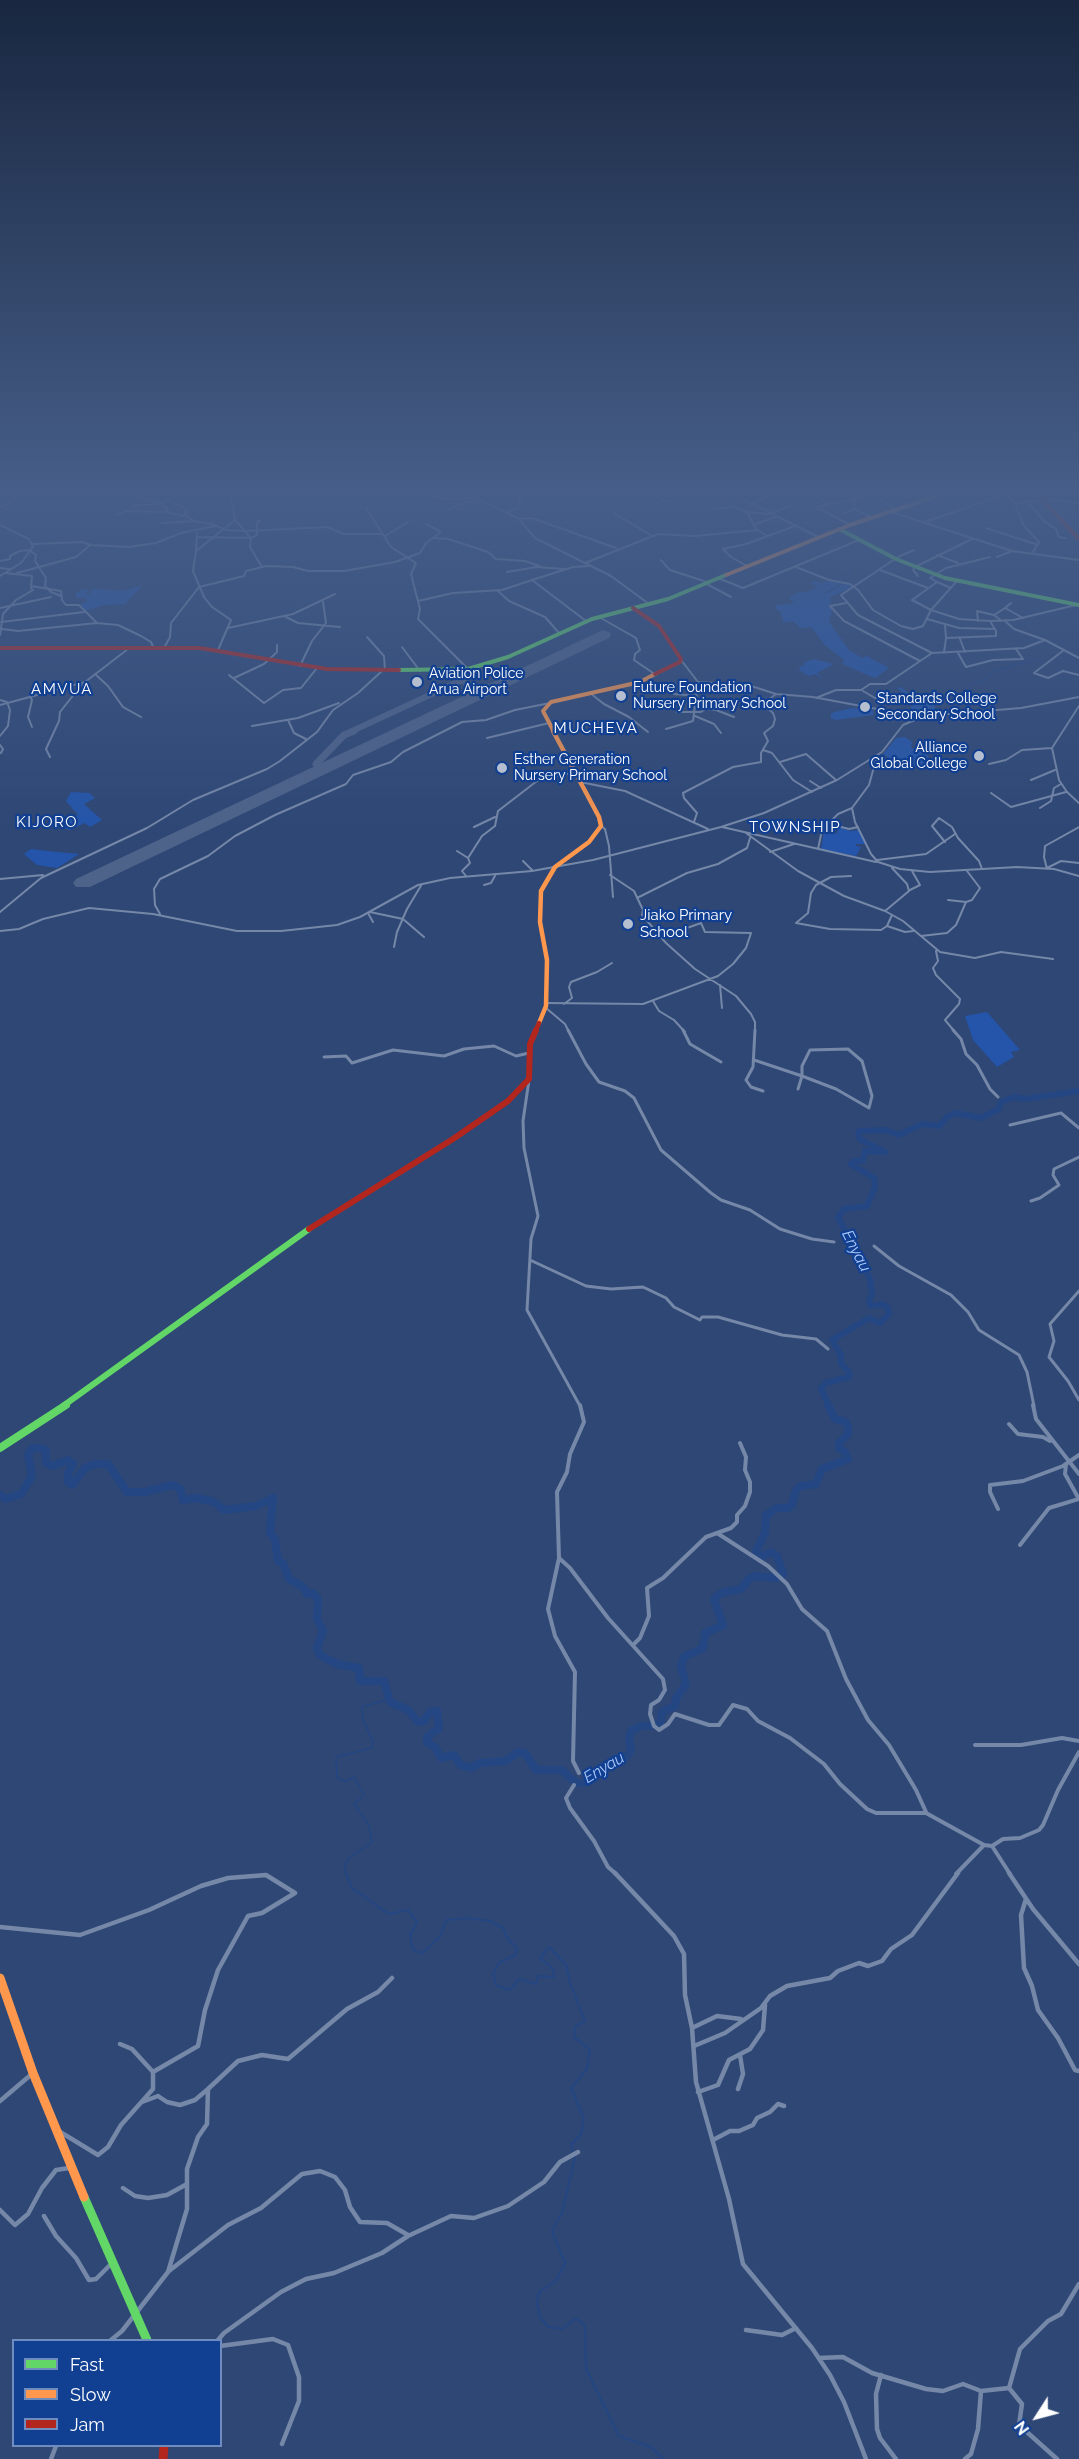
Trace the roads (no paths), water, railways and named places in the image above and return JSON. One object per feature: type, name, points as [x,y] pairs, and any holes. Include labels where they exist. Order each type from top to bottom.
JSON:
[{"type":"street","points":[[0,608],[9,607]]},
{"type":"street","points":[[0,635],[0,620],[9,607]]},
{"type":"street","points":[[80,607],[97,623]]},
{"type":"street","points":[[164,648],[170,637],[171,624],[186,607]]},
{"type":"street","points":[[212,607],[231,620],[218,650]]},
{"type":"street","points":[[228,628],[284,616],[307,607]]},
{"type":"street","points":[[300,666],[312,641],[324,626],[325,607]]},
{"type":"street","points":[[418,607],[418,619],[440,644],[468,669]]},
{"type":"street","points":[[522,607],[544,617],[560,633]]},
{"type":"street","points":[[567,607],[586,621]]},
{"type":"street","points":[[0,648],[218,650],[267,661],[317,668],[420,671],[468,669],[496,661],[586,621],[638,607]]},
{"type":"street","points":[[831,607],[841,618],[920,661]]},
{"type":"street","points":[[850,607],[858,615],[932,653],[1016,649],[1029,647],[1045,640]]},
{"type":"street","points":[[870,607],[901,626],[919,629],[934,607]]},
{"type":"street","points":[[925,607],[959,619],[978,621],[1004,621],[1071,607]]},
{"type":"street","points":[[633,608],[659,626],[698,682],[694,717],[691,722],[666,729]]},
{"type":"street","points":[[994,615],[1005,608],[1023,618]]},
{"type":"street","points":[[978,621],[977,611],[994,615],[1014,629],[1045,640],[1079,658]]},
{"type":"street","points":[[0,620],[84,612]]},
{"type":"street","points":[[284,616],[298,623],[340,627]]},
{"type":"street","points":[[597,617],[636,638],[639,650],[634,654],[634,660],[656,675]]},
{"type":"street","points":[[927,619],[966,629],[995,629]]},
{"type":"street","points":[[946,638],[993,637],[997,635],[990,621]]},
{"type":"street","points":[[1,629],[18,631],[97,623],[123,627],[151,642],[154,649]]},
{"type":"street","points":[[944,653],[946,625]]},
{"type":"street","points":[[367,637],[384,656],[384,670]]},
{"type":"street","points":[[960,639],[965,652]]},
{"type":"street","points":[[234,678],[267,661],[278,651],[277,645]]},
{"type":"street","points":[[402,647],[420,671]]},
{"type":"street","points":[[50,758],[46,749],[59,721],[60,712],[85,682],[128,649]]},
{"type":"street","points":[[958,653],[966,667],[991,660],[1023,659],[1016,649]]},
{"type":"street","points":[[1064,650],[1034,672],[1048,678],[1063,671],[1079,675]]},
{"type":"street","points":[[861,690],[870,684],[889,682],[932,653]]},
{"type":"street","points":[[161,916],[156,908],[154,893],[157,883],[175,871],[208,856],[216,848],[275,815],[345,785],[353,775],[391,762],[400,753],[462,722],[486,720],[515,710],[640,682],[681,660]]},
{"type":"street","points":[[229,675],[264,703],[284,690],[300,688],[317,668]]},
{"type":"street","points":[[0,912],[46,876],[147,828],[201,796],[269,768],[317,732],[330,713],[384,670]]},
{"type":"street","points":[[95,674],[108,686],[123,707],[141,717]]},
{"type":"street","points":[[0,705],[85,682]]},
{"type":"street","points":[[698,682],[748,685],[776,694],[816,698],[893,712],[914,719]]},
{"type":"street","points":[[816,698],[836,690],[861,690],[874,698],[894,702]]},
{"type":"street","points":[[590,693],[604,704],[626,715],[648,732]]},
{"type":"street","points":[[674,694],[696,696]]},
{"type":"street","points":[[764,733],[773,726],[775,719],[773,713],[763,704],[776,694]]},
{"type":"street","points":[[30,696],[32,701],[28,717],[32,727]]},
{"type":"street","points":[[0,931],[19,929],[43,919],[90,908],[161,916],[228,930],[281,931],[337,925],[369,912],[406,890],[422,884],[466,876],[532,871],[610,856],[721,827],[777,809],[837,780],[877,755],[903,725],[914,719],[932,714],[1037,706],[1079,697]]},
{"type":"street","points":[[0,700],[7,702]]},
{"type":"street","points":[[0,736],[7,728],[9,721],[10,709],[7,702]]},
{"type":"street","points":[[252,726],[288,720],[344,702]]},
{"type":"street","points":[[551,702],[543,711],[601,826],[606,831],[613,897]]},
{"type":"street","points":[[1052,748],[1079,706]]},
{"type":"street","points":[[695,707],[716,710],[734,717]]},
{"type":"street","points":[[677,712],[701,712],[705,709]]},
{"type":"street","points":[[694,717],[714,724],[721,733]]},
{"type":"street","points":[[288,720],[294,733],[308,739]]},
{"type":"street","points":[[487,738],[549,723]]},
{"type":"street","points":[[694,822],[697,813],[684,798],[683,793],[733,767],[759,762],[768,741],[764,733],[759,731]]},
{"type":"street","points":[[0,745],[3,748],[1,753]]},
{"type":"street","points":[[989,764],[1005,760],[1022,750],[1052,748]]},
{"type":"street","points":[[1052,748],[1061,784],[1079,803]]},
{"type":"street","points":[[763,750],[771,753],[793,780],[813,792]]},
{"type":"street","points":[[780,762],[806,754],[837,780]]},
{"type":"street","points":[[818,849],[822,830],[838,814],[852,808],[869,785],[877,755]]},
{"type":"street","points":[[1030,780],[1056,770]]},
{"type":"street","points":[[474,827],[495,817],[500,810],[537,781],[575,772]]},
{"type":"street","points":[[579,781],[626,791],[710,829]]},
{"type":"street","points":[[810,781],[822,788]]},
{"type":"street","points":[[1040,808],[1051,801],[1054,788],[1061,784]]},
{"type":"street","points":[[991,793],[1011,807],[1067,792]]},
{"type":"street","points":[[852,808],[870,854],[877,861]]},
{"type":"street","points":[[468,858],[482,836],[495,825],[495,817]]},
{"type":"street","points":[[945,842],[932,826],[939,818],[948,823],[979,860],[982,869]]},
{"type":"street","points":[[829,824],[849,829],[858,827]]},
{"type":"street","points":[[579,1773],[573,1761],[575,1672],[555,1636],[548,1609],[559,1558],[557,1492],[567,1472],[570,1454],[584,1422],[579,1402],[527,1310],[531,1239],[538,1216],[524,1148],[523,1121],[529,1079],[529,1053],[546,1005],[547,960],[540,922],[539,900],[543,885],[555,867],[589,842],[601,826]]},
{"type":"street","points":[[721,827],[877,861],[912,871],[967,871],[1017,867],[1047,868],[1079,876]]},
{"type":"street","points":[[1047,868],[1044,857],[1045,846],[1079,827]]},
{"type":"street","points":[[746,833],[798,871],[844,896],[885,911],[946,954],[970,957],[1001,952],[1053,959]]},
{"type":"street","points":[[877,861],[926,854],[955,834]]},
{"type":"street","points":[[637,898],[681,875],[722,862],[747,848],[750,838]]},
{"type":"street","points":[[770,852],[796,844]]},
{"type":"street","points":[[457,851],[468,858],[470,863],[462,871],[466,876]]},
{"type":"street","points":[[523,861],[532,871]]},
{"type":"street","points":[[1047,868],[1061,861],[1079,863]]},
{"type":"street","points":[[892,867],[909,890]]},
{"type":"street","points":[[885,911],[909,890],[920,885],[912,871]]},
{"type":"street","points":[[948,900],[966,902],[972,900],[980,888],[967,871]]},
{"type":"street","points":[[484,885],[490,883],[496,874]]},
{"type":"street","points":[[610,875],[634,891],[643,910],[642,915],[659,932],[666,943],[695,969],[738,997],[754,1018],[756,1044],[747,1080],[751,1087],[763,1091]]},
{"type":"street","points":[[0,879],[46,876]]},
{"type":"street","points":[[851,876],[831,877],[820,882],[811,891],[808,913],[796,923],[830,929],[880,930],[887,926],[892,915]]},
{"type":"street","points":[[394,947],[403,918],[422,884]]},
{"type":"street","points":[[921,936],[949,932],[956,924],[966,902]]},
{"type":"street","points":[[369,912],[403,918],[424,937]]},
{"type":"street","points":[[369,912],[373,922]]},
{"type":"street","points":[[546,1005],[611,1003],[636,1006],[652,1001],[711,979],[733,964],[748,946],[751,933],[710,933],[705,932],[700,923],[688,928],[659,932]]},
{"type":"street","points":[[887,926],[902,931],[913,931]]},
{"type":"street","points":[[936,949],[938,961],[933,969],[960,999],[945,1020],[964,1044],[966,1054],[976,1065],[990,1089],[998,1097]]},
{"type":"street","points":[[563,1005],[572,998],[570,987],[572,982],[612,963]]},
{"type":"street","points":[[720,985],[722,1008]]},
{"type":"street","points":[[652,1001],[659,1011],[674,1020],[687,1034],[690,1044],[721,1062]]},
{"type":"street","points":[[546,1005],[565,1024],[586,1064],[599,1082],[625,1091],[634,1098],[661,1150],[711,1193],[721,1200],[750,1210],[780,1229],[812,1239],[834,1242]]},
{"type":"street","points":[[324,1057],[346,1056],[352,1063],[392,1050],[411,1050],[444,1056],[464,1049],[494,1046],[502,1052],[516,1056],[529,1053]]},
{"type":"street","points":[[753,1060],[802,1076],[836,1089],[869,1108],[872,1096],[864,1067],[851,1049],[810,1050],[802,1066],[802,1076],[798,1089]]},
{"type":"street","points":[[0,1448],[77,1397],[177,1323],[293,1243],[303,1232],[394,1178],[508,1101],[529,1079]]},
{"type":"street","points":[[1010,1125],[1061,1113],[1079,1128]]},
{"type":"street","points":[[1031,1201],[1040,1198],[1059,1185],[1053,1174],[1054,1169],[1079,1157]]},
{"type":"street","points":[[874,1246],[898,1266],[951,1295],[968,1312],[979,1330],[1019,1355],[1027,1372],[1036,1419],[1079,1474]]},
{"type":"street","points":[[530,1260],[586,1286],[611,1289],[643,1287],[666,1298],[674,1307],[700,1320],[702,1317],[718,1317],[782,1335],[816,1339],[828,1349]]},
{"type":"street","points":[[1079,1291],[1050,1323],[1054,1341],[1049,1358],[1068,1381],[1079,1400]]},
{"type":"street","points":[[1009,1424],[1017,1434],[1043,1437],[1052,1442]]},
{"type":"street","points":[[634,1644],[640,1638],[649,1616],[647,1588],[663,1578],[706,1537],[725,1531],[734,1525],[737,1515],[746,1506],[750,1492],[745,1470],[746,1457],[740,1443]]},
{"type":"street","points":[[998,1509],[990,1492],[990,1485],[1023,1481],[1071,1462],[1079,1455]]},
{"type":"street","points":[[1020,1545],[1049,1508],[1079,1499],[1065,1474],[1066,1464]]},
{"type":"street","points":[[717,1533],[768,1566],[787,1584],[802,1609],[827,1631],[846,1679],[868,1720],[889,1745],[916,1790],[926,1813]]},
{"type":"street","points":[[559,1558],[593,1595],[608,1618],[634,1644],[663,1679],[665,1690],[659,1700],[651,1705],[650,1714],[654,1726],[659,1730],[668,1724],[675,1714],[709,1725],[719,1725],[733,1705],[747,1708],[758,1721],[790,1738],[824,1764],[840,1784],[867,1809],[876,1813],[890,1815],[926,1813],[984,1845],[992,1846],[1003,1839],[1020,1838],[1040,1830],[1079,1752]]},
{"type":"street","points":[[975,1745],[1021,1745],[1062,1738],[1079,1741]]},
{"type":"street","points":[[574,1785],[566,1798],[570,1808],[594,1841],[608,1867],[625,1882],[674,1936],[684,1954],[685,1995],[692,2028],[698,2092],[713,2140],[743,2264],[819,2358],[844,2402],[866,2459]]},
{"type":"street","points":[[694,2046],[725,2033],[742,2019],[761,2008],[770,1996],[787,1986],[830,1978],[838,1971],[859,1963],[868,1966],[882,1961],[891,1949],[912,1935],[951,1880],[984,1845]]},
{"type":"street","points":[[992,1846],[1026,1899],[1079,1964]]},
{"type":"street","points":[[0,1927],[80,1935],[149,1910],[201,1886],[237,1877],[266,1875],[295,1893],[262,1913],[248,1916],[218,1970],[205,2010],[198,2046],[153,2072]]},
{"type":"street","points":[[1026,1899],[1022,1915],[1024,1968],[1032,1986],[1038,2010],[1058,2038],[1075,2070],[1079,2071]]},
{"type":"street","points":[[0,1978],[54,2128],[147,2339]]},
{"type":"street","points":[[140,2102],[158,2096],[167,2102],[180,2104],[195,2100],[237,2061],[262,2055],[288,2059],[347,2009],[378,1992],[392,1978]]},
{"type":"street","points":[[698,2092],[718,2085],[729,2060],[749,2050],[763,2030],[765,2023],[763,2011],[767,2001]]},
{"type":"street","points":[[692,2028],[717,2016],[742,2019]]},
{"type":"street","points":[[54,2128],[98,2155],[108,2146],[140,2102],[153,2089],[153,2072],[132,2049],[120,2044]]},
{"type":"street","points":[[738,2089],[743,2074],[740,2055]]},
{"type":"street","points":[[0,2101],[33,2073]]},
{"type":"street","points":[[168,2272],[186,2209],[187,2169],[198,2137],[207,2124],[208,2090]]},
{"type":"street","points":[[713,2140],[730,2131],[739,2131],[753,2125],[757,2118],[770,2112],[778,2104],[784,2106]]},
{"type":"street","points":[[219,2339],[281,2292],[306,2280],[333,2273],[382,2253],[408,2236],[452,2216],[474,2218],[508,2206],[544,2182],[561,2162],[578,2152]]},
{"type":"street","points":[[0,2210],[15,2225],[28,2214],[42,2188],[56,2170],[71,2168]]},
{"type":"street","points":[[112,2339],[122,2331],[168,2272],[228,2225],[277,2197],[288,2184],[302,2174],[320,2171],[335,2177],[345,2190],[350,2207],[360,2222],[387,2223],[408,2236]]},
{"type":"street","points":[[123,2188],[135,2196],[148,2198],[167,2195],[187,2184]]},
{"type":"street","points":[[44,2216],[56,2236],[76,2258],[89,2280],[96,2278],[112,2262]]},
{"type":"street","points":[[1009,2388],[1020,2349],[1048,2321],[1061,2314],[1079,2284]]},
{"type":"street","points":[[746,2330],[782,2335],[796,2328]]},
{"type":"street","points":[[222,2346],[273,2339],[288,2344],[299,2378],[299,2402],[288,2424],[282,2444]]},
{"type":"street","points":[[819,2358],[843,2357],[873,2373],[926,2389],[943,2391],[963,2384],[981,2391],[1009,2388]]},
{"type":"street","points":[[881,2375],[876,2394],[878,2429],[880,2438],[896,2459]]},
{"type":"street","points":[[1009,2388],[1022,2404],[1019,2425],[1057,2459]]},
{"type":"street","points":[[965,2459],[971,2454],[978,2429],[981,2391]]},
{"type":"waterway","points":[[934,703],[945,698],[966,694],[971,684],[986,679],[995,671],[1037,659]]},
{"type":"waterway","name":"Enyau","points":[[829,1406],[821,1389],[825,1383],[849,1377],[849,1372],[841,1364],[841,1355],[832,1340],[869,1318],[880,1323],[889,1314],[888,1308],[883,1304],[871,1306],[869,1302],[872,1294],[870,1279],[838,1217],[844,1209],[867,1206],[875,1187],[874,1178],[851,1164],[852,1162],[863,1160],[865,1151],[885,1152],[861,1140],[858,1136],[859,1131],[886,1130],[899,1135],[922,1124],[939,1126],[947,1117],[956,1113],[981,1118],[999,1109],[1001,1102],[1014,1097],[1025,1099],[1079,1091]]},
{"type":"waterway","name":"Enyau","points":[[0,1495],[5,1499],[21,1494],[32,1476],[28,1454],[33,1448],[39,1448],[46,1450],[46,1463],[52,1466],[68,1460],[73,1464],[68,1473],[68,1482],[72,1485],[85,1468],[95,1464],[108,1464],[127,1492],[145,1492],[173,1485],[180,1489],[183,1500],[195,1498],[206,1500],[214,1502],[224,1510],[256,1506],[273,1498],[270,1533],[275,1539],[278,1561],[283,1563],[289,1579],[303,1587],[307,1594],[313,1593],[318,1599],[317,1619],[323,1631],[317,1648],[320,1655],[337,1664],[359,1668],[360,1681],[384,1681],[390,1702],[408,1710],[418,1722],[424,1721],[430,1712],[437,1711],[439,1728],[427,1737],[427,1742],[435,1747],[441,1758],[454,1755],[460,1765],[472,1768],[479,1763],[506,1761],[518,1752],[525,1753],[536,1770],[562,1770],[576,1783],[584,1783],[593,1779],[604,1765],[625,1758],[631,1750],[629,1737],[632,1730],[641,1726],[660,1725],[662,1712],[675,1706],[676,1698],[686,1684],[681,1666],[684,1657],[703,1648],[705,1633],[723,1625],[714,1599],[721,1593],[741,1589],[750,1578],[756,1576],[776,1578],[783,1574],[777,1556],[771,1552],[761,1557],[756,1551],[765,1533],[766,1515],[777,1508],[788,1508],[792,1505],[796,1490],[801,1486],[816,1484],[822,1469],[848,1459],[845,1452],[839,1448],[839,1443],[848,1434],[848,1427],[846,1422],[835,1419],[828,1405]]},
{"type":"waterway","points":[[346,1874],[345,1865],[350,1857],[372,1842],[369,1825],[354,1804],[364,1795],[354,1777],[345,1782],[337,1777],[336,1757],[372,1748],[373,1741],[363,1720],[362,1707],[389,1699]]},
{"type":"waterway","points":[[346,1873],[352,1888],[389,1914],[408,1910],[417,1922],[410,1935],[413,1950],[422,1953],[440,1937],[446,1920],[466,1918],[490,1921],[503,1928],[508,1939],[517,1948],[515,1955],[499,1963],[493,1974],[496,1985],[510,1990],[519,1979],[536,1984],[538,1976],[554,1977],[552,1968],[540,1958],[549,1947],[566,1965],[570,1983],[585,2021],[575,2027],[574,2037],[590,2050],[587,2069],[571,2088],[584,2119],[581,2134],[571,2145],[573,2152]]},
{"type":"waterway","points":[[575,2157],[562,2213],[552,2231],[565,2263],[556,2281],[539,2292],[537,2304],[541,2319],[549,2327],[562,2329],[576,2318],[585,2326],[586,2369],[619,2436],[651,2447],[663,2459]]},
{"type":"place","name":"Aviation Police Arua Airport","points":[[417,682]]},
{"type":"place","name":"Future Foundation Nursery Primary School","points":[[621,696]]},
{"type":"place","name":"Standards College Secondary School","points":[[865,707]]},
{"type":"place","name":"Alliance Global College","points":[[979,756]]},
{"type":"place","name":"Esther Generation Nursery Primary School","points":[[502,768]]},
{"type":"place","name":"Jiako Primary School","points":[[628,924]]},
{"type":"district","name":"AMVUA","points":[[62,689]]},
{"type":"district","name":"MUCHEVA","points":[[596,728]]},
{"type":"district","name":"KIJORO","points":[[47,822]]},
{"type":"district","name":"TOWNSHIP","points":[[795,827]]}]
